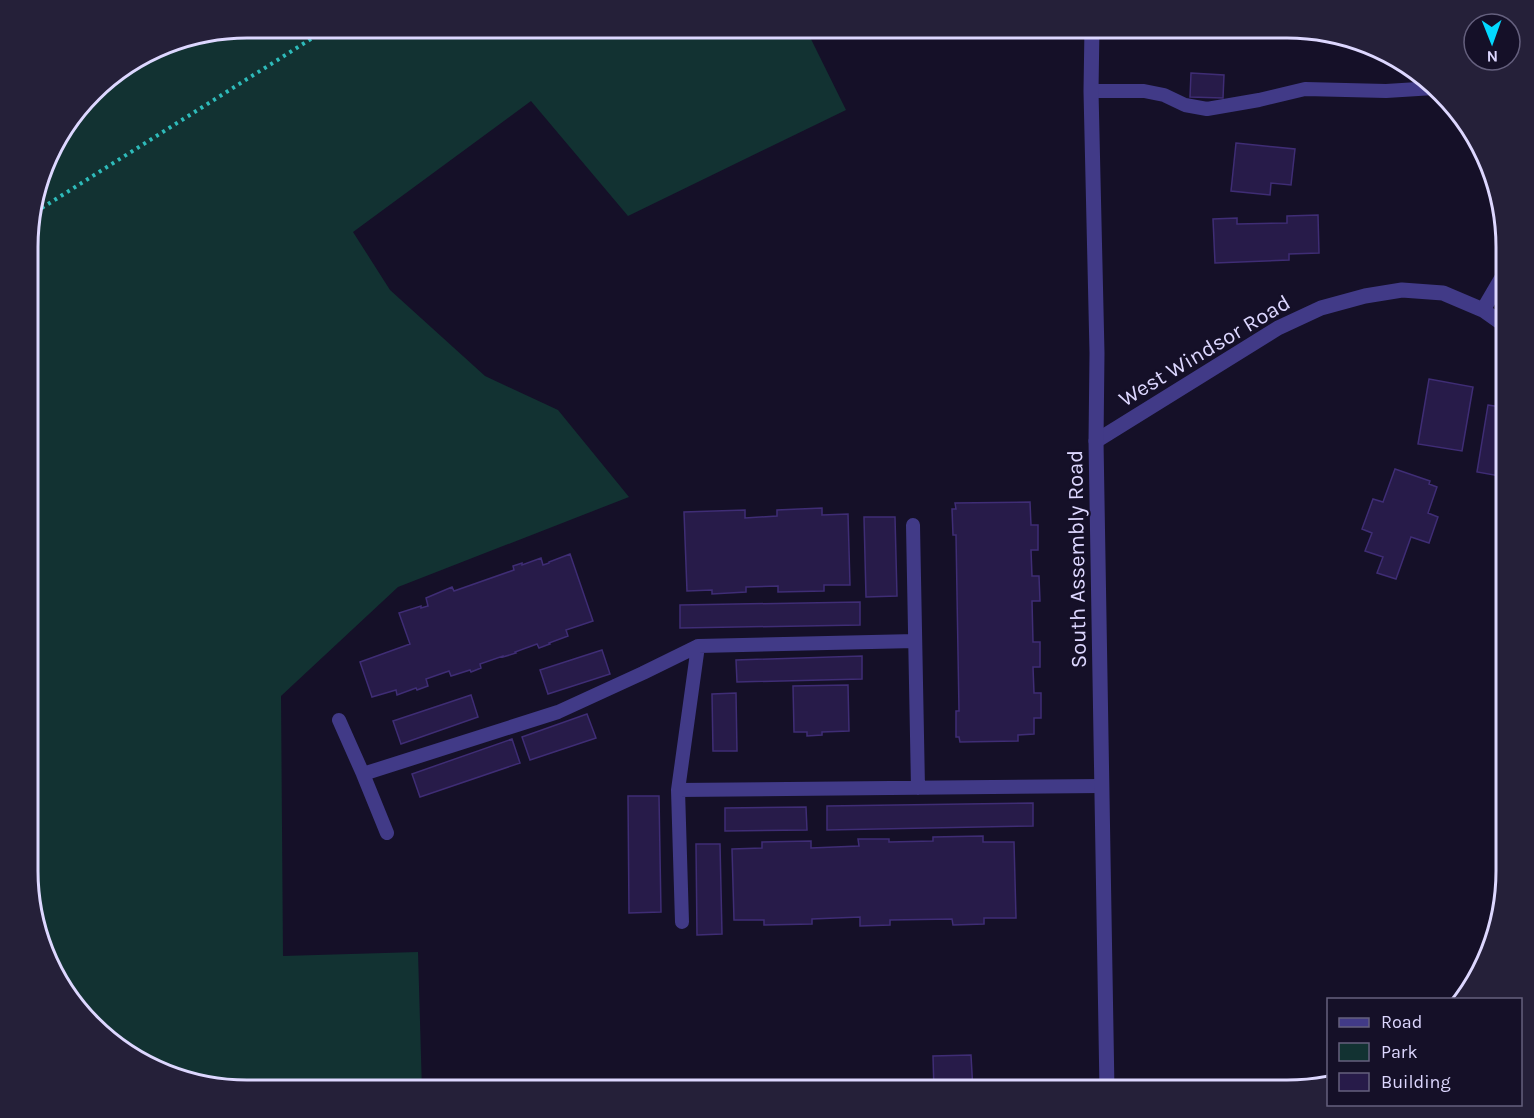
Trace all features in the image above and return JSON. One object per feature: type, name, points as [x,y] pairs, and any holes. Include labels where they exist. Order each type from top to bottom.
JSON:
[{"type":"street","name":"South Assembly Road","points":[[1092,38],[1107,1080]]},
{"type":"street","points":[[1483,310],[1496,288]]},
{"type":"street","name":"West Windsor Road","points":[[1096,441],[1278,328],[1321,308],[1365,296],[1402,290],[1443,293],[1483,310],[1496,319]]},
{"type":"lane","points":[[1091,91],[1144,91],[1164,95],[1185,105],[1207,109],[1305,89],[1386,91],[1424,89]]},
{"type":"lane","points":[[913,525],[918,788]]},
{"type":"lane","points":[[363,774],[558,712],[698,646],[915,641]]},
{"type":"lane","points":[[682,922],[678,790],[698,646]]},
{"type":"lane","points":[[339,720],[387,833]]},
{"type":"lane","points":[[678,790],[1102,786]]},
{"type":"path","points":[[41,208],[312,38]]},
{"type":"green space","points":[[232,38],[810,38],[846,110],[628,216],[531,101],[353,232],[390,290],[485,376],[558,410],[629,497],[398,587],[281,696],[283,956],[418,952],[422,1080],[232,1080],[179,1069],[142,1053],[119,1037],[89,1009],[59,964],[45,926],[38,886],[38,246],[39,219],[53,166],[73,130],[89,109],[109,89],[142,65],[166,53],[205,42]]},
{"type":"building","points":[[1191,73],[1224,75],[1223,98],[1190,97]]},
{"type":"building","points":[[1236,143],[1295,149],[1291,185],[1271,183],[1270,195],[1231,191]]},
{"type":"building","points":[[1318,215],[1319,253],[1289,254],[1289,260],[1215,263],[1213,219],[1237,218],[1237,224],[1287,223],[1287,216]]},
{"type":"building","points":[[1429,379],[1473,387],[1462,451],[1418,444]]},
{"type":"building","points":[[1488,405],[1496,406],[1496,475],[1477,472]]},
{"type":"building","points":[[1395,469],[1430,481],[1429,484],[1437,487],[1428,513],[1438,517],[1429,543],[1411,537],[1396,579],[1377,573],[1383,557],[1365,551],[1372,533],[1362,529],[1373,499],[1383,502]]},
{"type":"building","points":[[1030,502],[1031,525],[1038,525],[1038,550],[1031,550],[1032,576],[1039,576],[1040,601],[1032,601],[1033,642],[1040,642],[1040,667],[1033,667],[1034,693],[1041,693],[1041,718],[1034,718],[1034,734],[1018,735],[1018,741],[960,742],[959,737],[956,737],[956,711],[959,711],[956,535],[953,535],[952,509],[956,509],[955,503]]},
{"type":"building","points":[[822,508],[822,515],[848,514],[850,585],[824,585],[824,591],[778,592],[778,586],[746,587],[746,592],[712,594],[712,590],[687,591],[684,512],[745,510],[745,518],[777,516],[777,510]]},
{"type":"building","points":[[864,517],[895,517],[897,596],[866,597]]},
{"type":"building","points":[[570,554],[593,621],[566,630],[568,636],[550,644],[539,648],[537,644],[480,664],[481,668],[471,672],[470,670],[451,676],[449,671],[426,679],[428,686],[417,690],[416,688],[397,695],[396,690],[372,697],[360,662],[410,644],[399,613],[428,606],[426,598],[452,587],[454,591],[514,570],[513,566],[522,563],[522,565],[541,558],[543,565]]},
{"type":"building","points":[[860,602],[860,625],[680,628],[680,605]]},
{"type":"building","points":[[602,650],[610,674],[548,694],[540,670]]},
{"type":"building","points":[[862,656],[862,679],[737,682],[736,660]]},
{"type":"building","points":[[848,685],[849,731],[822,732],[822,735],[807,736],[807,732],[794,732],[793,686]]},
{"type":"building","points":[[736,693],[737,751],[713,751],[712,694]]},
{"type":"building","points":[[471,695],[478,717],[401,744],[393,721]]},
{"type":"building","points":[[587,714],[596,738],[530,760],[522,737]]},
{"type":"building","points":[[512,739],[520,763],[420,797],[412,774]]},
{"type":"building","points":[[628,796],[659,796],[661,912],[629,913]]},
{"type":"building","points":[[1033,803],[1033,826],[827,830],[827,806]]},
{"type":"building","points":[[806,807],[807,830],[725,831],[725,808]]},
{"type":"building","points":[[983,836],[983,842],[1014,842],[1016,918],[984,918],[984,924],[953,925],[952,919],[890,920],[890,925],[860,926],[860,917],[812,919],[812,924],[764,925],[764,920],[734,920],[732,849],[762,848],[762,842],[811,841],[811,848],[859,846],[858,839],[889,839],[889,842],[933,841],[933,837]]},
{"type":"building","points":[[696,844],[720,844],[722,934],[697,935]]},
{"type":"building","points":[[971,1055],[972,1080],[934,1080],[933,1056]]}]
